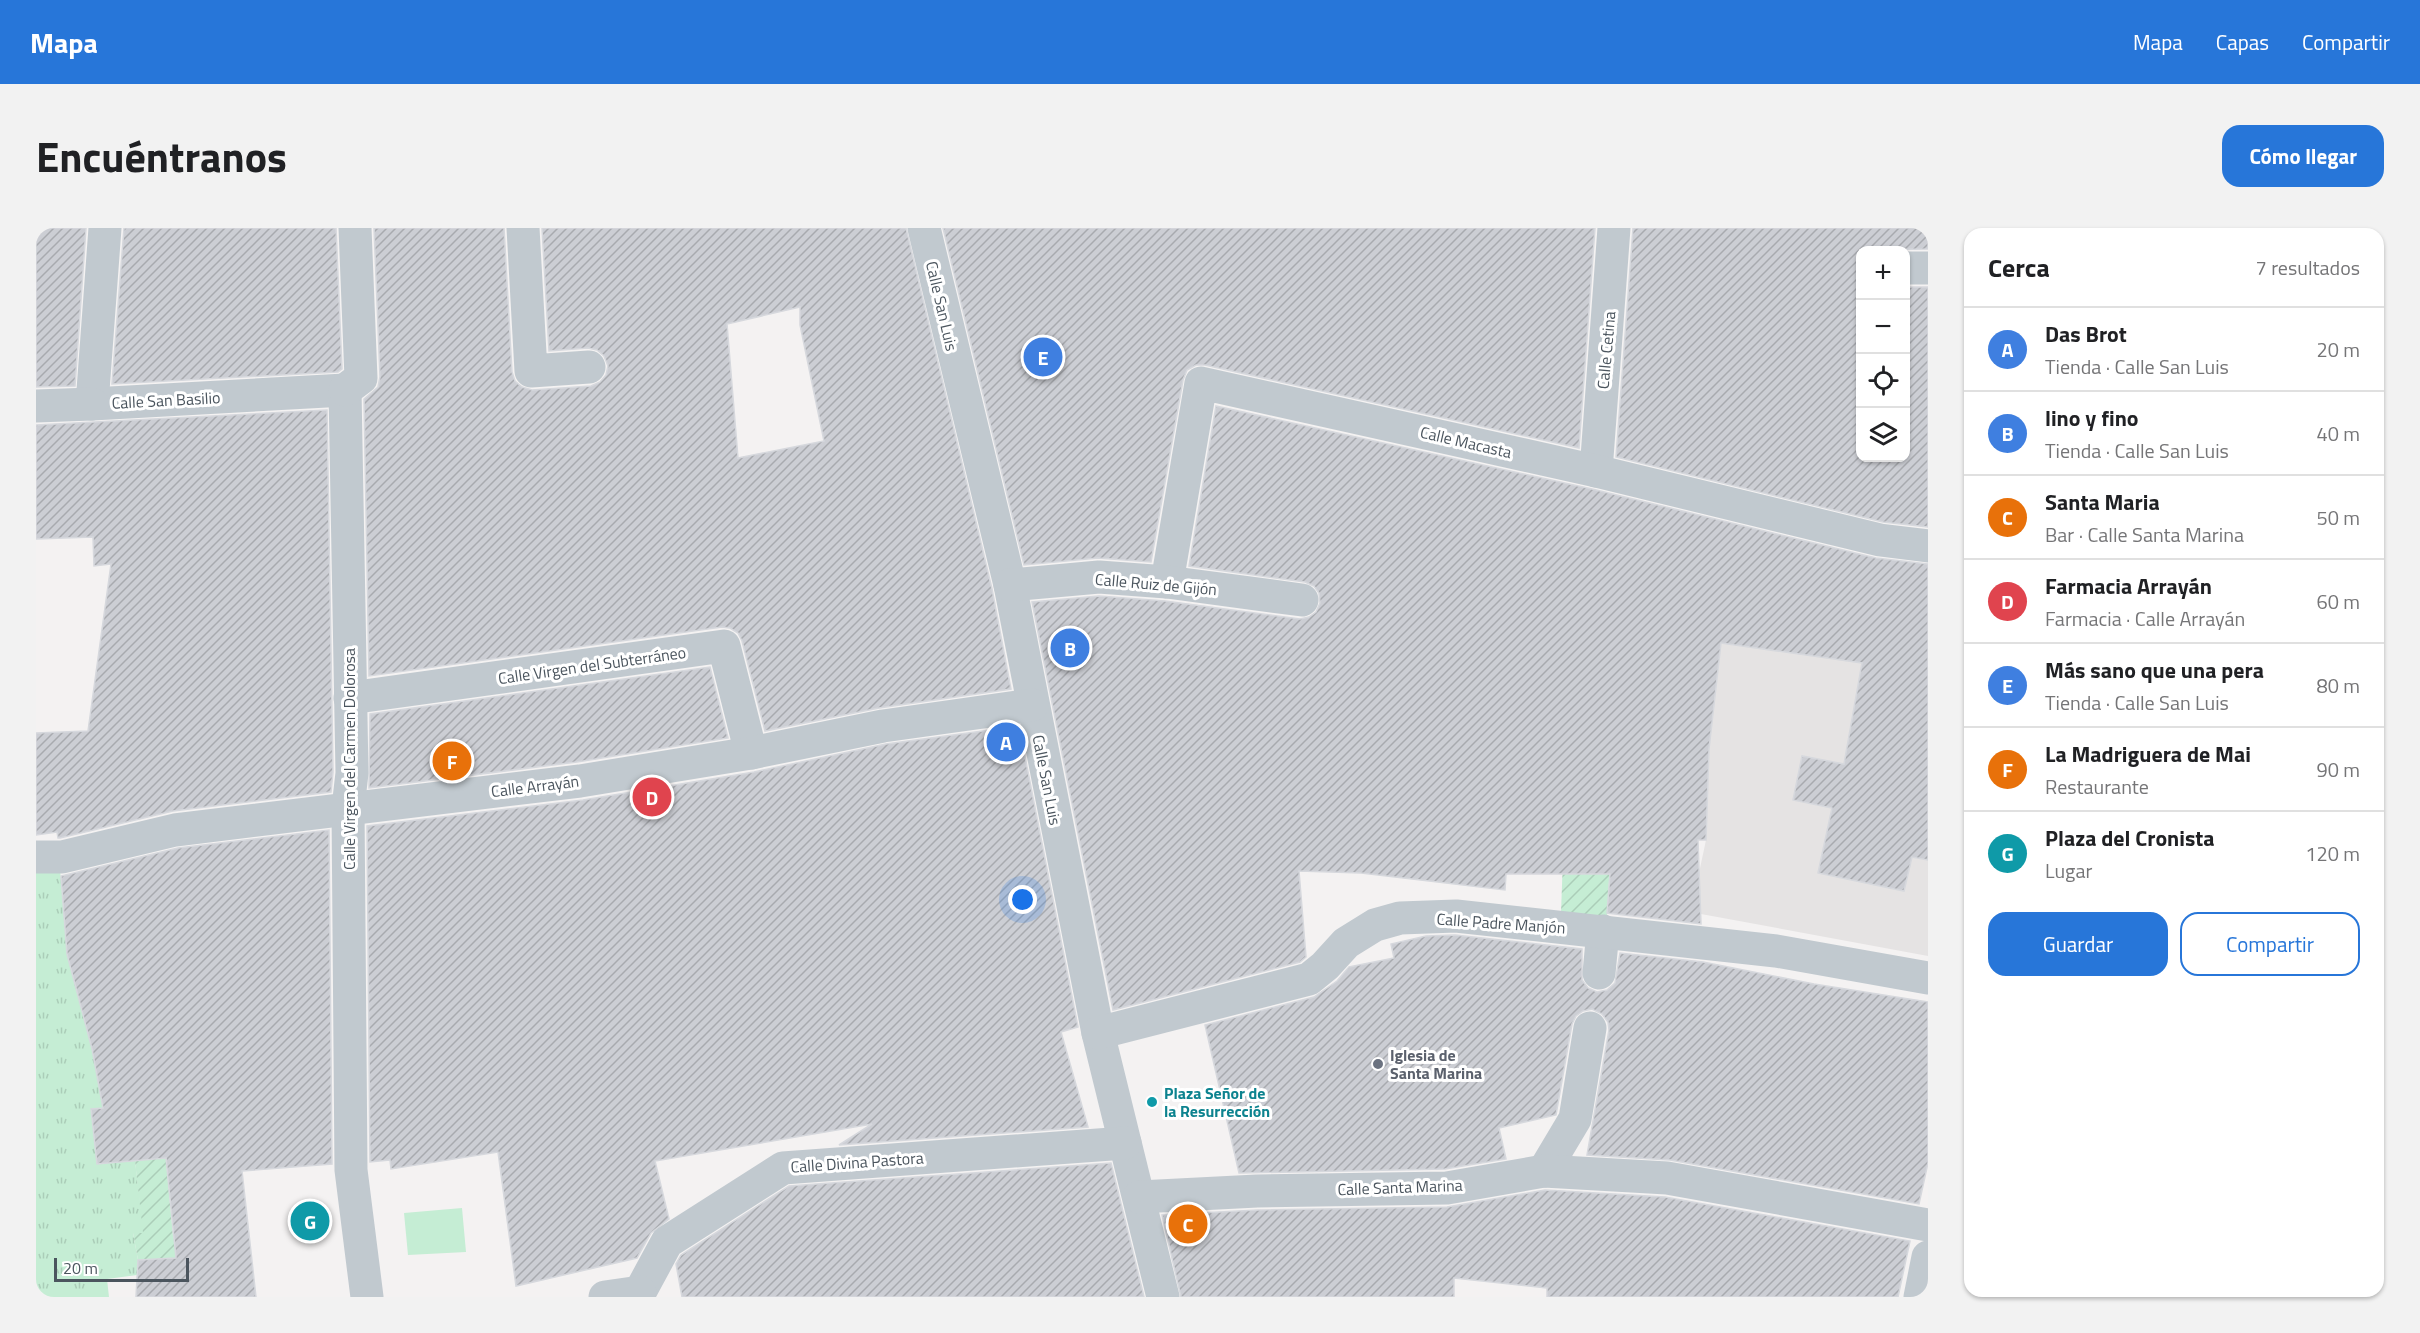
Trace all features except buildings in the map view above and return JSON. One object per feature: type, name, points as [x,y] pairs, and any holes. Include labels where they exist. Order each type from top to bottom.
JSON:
[{"type":"street","name":"Calle San Basilio","points":[[105,228],[93,404],[345,390]]},
{"type":"street","points":[[345,390],[361,378],[355,228]]},
{"type":"street","points":[[524,228],[531,371],[589,367]]},
{"type":"street","name":"Calle San Luis","points":[[924,228],[1010,585],[1098,1033],[1163,1297]]},
{"type":"street","name":"Calle Cetina","points":[[1596,471],[1614,228]]},
{"type":"street","points":[[1910,268],[1928,268]]},
{"type":"street","name":"Calle Macasta","points":[[1167,582],[1201,383],[1596,471],[1880,540],[1928,546]]},
{"type":"street","name":"Calle Virgen del Carmen Dolorosa","points":[[345,390],[352,773],[348,808],[351,1170],[367,1297]]},
{"type":"street","points":[[36,406],[93,404]]},
{"type":"street","name":"Calle Ruiz de Gijón","points":[[1010,585],[1099,577],[1167,582],[1302,600]]},
{"type":"street","name":"Calle Virgen del Subterráneo","points":[[350,698],[724,646],[752,753]]},
{"type":"street","name":"Calle Arrayán","points":[[49,857],[175,830],[580,781],[752,753],[883,726],[1032,705]]},
{"type":"street","name":"Calle Padre Manjón","points":[[1098,1033],[1309,979],[1325,966],[1346,943],[1375,925],[1400,918],[1456,916],[1603,931],[1776,951],[1928,978]]},
{"type":"street","points":[[1599,974],[1603,931]]},
{"type":"street","points":[[1544,1171],[1575,1119],[1590,1028]]},
{"type":"street","name":"Calle Divina Pastora","points":[[605,1297],[640,1294],[667,1242],[783,1167],[1125,1143]]},
{"type":"street","name":"Calle Santa Marina","points":[[1138,1197],[1257,1191],[1447,1188],[1544,1171],[1667,1178],[1928,1225]]},
{"type":"street","points":[[1920,1297],[1928,1257]]},
{"type":"shaded area","points":[[1721,643],[1895,666],[1928,700],[1928,956],[1701,914],[1699,873],[1706,840],[1709,749]]},
{"type":"green space","points":[[1563,857],[1610,862],[1607,916],[1561,913]]},
{"type":"green space","points":[[36,869],[60,869],[67,954],[92,1049],[103,1108],[91,1109],[97,1163],[135,1161],[144,1233],[133,1233],[138,1260],[137,1275],[107,1279],[109,1297],[36,1297]]},
{"type":"green space","points":[[164,1140],[173,1236],[190,1289],[172,1259],[138,1260],[133,1233],[143,1233],[135,1161],[144,1160]]},
{"type":"green space","points":[[462,1208],[466,1252],[408,1255],[404,1213]]},
{"type":"place","name":"Más sano que una pera","points":[[1043,357]]},
{"type":"place","name":"lino y fino","points":[[1070,648]]},
{"type":"place","name":"Das Brot","points":[[1006,742]]},
{"type":"place","name":"La Madriguera de Mai","points":[[452,761]]},
{"type":"place","name":"Farmacia Arrayán","points":[[652,797]]},
{"type":"place","name":"Iglesia de Santa Marina","points":[[1378,1064]]},
{"type":"place","name":"Plaza Señor de la Resurrección","points":[[1152,1102]]},
{"type":"place","name":"Plaza del Cronista","points":[[310,1221]]},
{"type":"place","name":"Santa Maria","points":[[1188,1224]]}]
